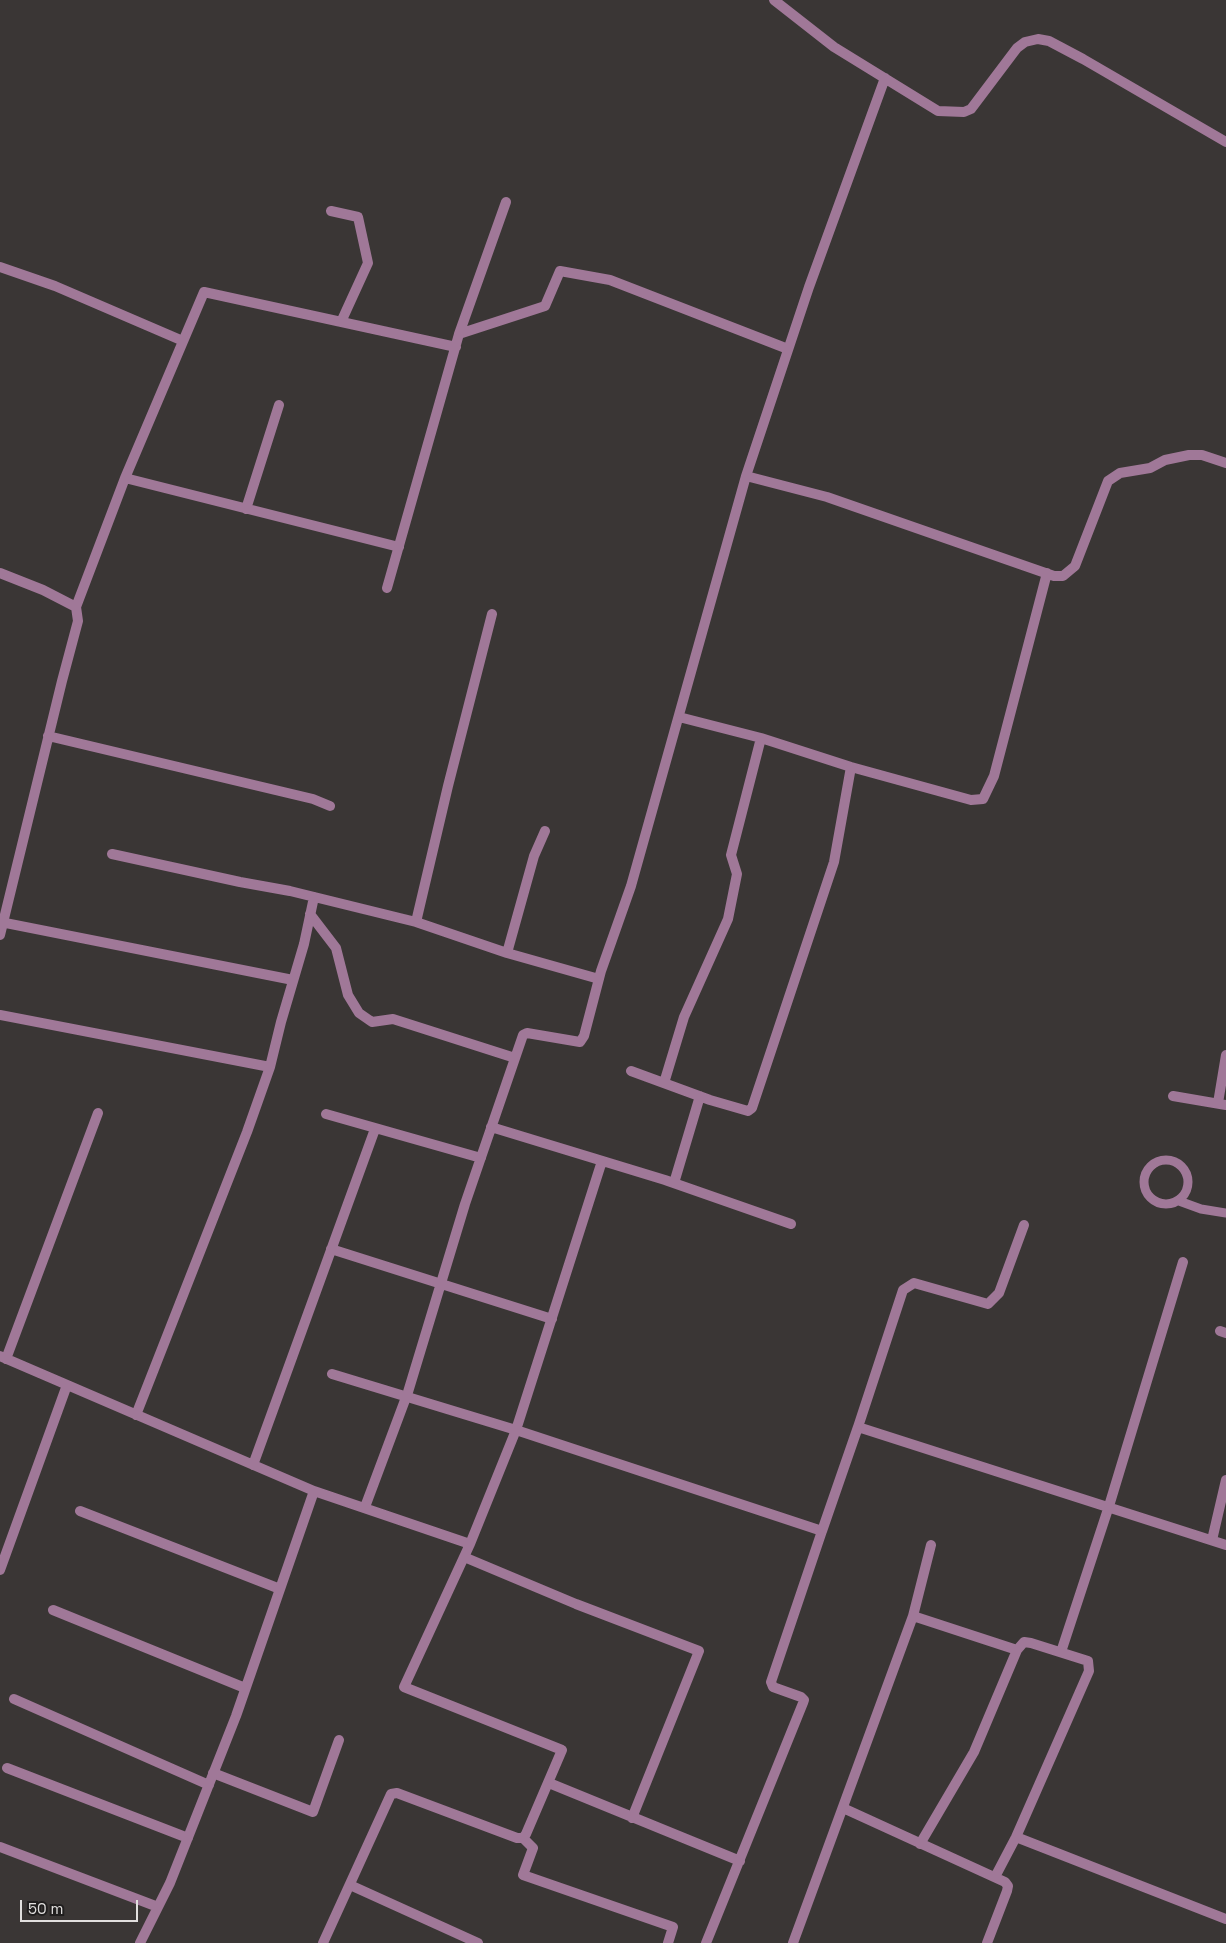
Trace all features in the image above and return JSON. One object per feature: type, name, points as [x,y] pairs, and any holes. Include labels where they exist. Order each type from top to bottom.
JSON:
[{"type":"street","points":[[774,0],[834,47],[938,111],[964,112],[971,109],[1017,48],[1025,42],[1038,39],[1049,41],[1083,58],[1226,142]]},
{"type":"street","points":[[365,1508],[406,1397],[465,1204],[523,1035],[528,1033],[580,1042],[584,1036],[599,979],[631,886],[746,476],[788,348],[885,78]]},
{"type":"street","points":[[387,588],[459,334],[506,202]]},
{"type":"street","points":[[331,211],[358,217],[368,263],[340,322]]},
{"type":"street","points":[[0,267],[55,286],[183,341]]},
{"type":"street","points":[[459,334],[544,306],[560,271],[610,280],[788,348]]},
{"type":"street","points":[[0,935],[78,621],[76,607],[125,478],[204,292],[456,347]]},
{"type":"street","points":[[246,509],[279,406]]},
{"type":"street","points":[[746,476],[827,497],[1054,576],[1063,576],[1075,566],[1108,480],[1120,473],[1150,468],[1165,460],[1188,455],[1202,455],[1226,463]]},
{"type":"street","points":[[125,478],[399,546]]},
{"type":"street","points":[[0,573],[43,590],[76,607]]},
{"type":"street","points":[[679,717],[760,738],[851,767],[971,800],[983,799],[994,776],[1047,573]]},
{"type":"street","points":[[416,922],[448,786],[492,614]]},
{"type":"street","points":[[48,736],[313,799],[330,806]]},
{"type":"street","points":[[664,1083],[684,1017],[728,919],[737,874],[731,855],[760,738]]},
{"type":"street","points":[[631,1071],[748,1111],[752,1108],[834,862],[851,767]]},
{"type":"street","points":[[507,953],[534,856],[545,831]]},
{"type":"street","points":[[112,854],[314,897],[416,922],[507,953],[599,979]]},
{"type":"street","points":[[136,1414],[247,1132],[270,1067],[304,944],[314,897]]},
{"type":"street","points":[[310,914],[336,948],[348,995],[359,1013],[372,1022],[393,1019],[515,1058]]},
{"type":"street","points":[[2,922],[293,980]]},
{"type":"street","points":[[0,1015],[270,1067]]},
{"type":"street","points":[[1174,1096],[1222,1104],[1226,1055]]},
{"type":"street","points":[[674,1183],[700,1096]]},
{"type":"street","points":[[98,1113],[3,1357],[314,1491],[470,1544]]},
{"type":"street","points":[[326,1114],[482,1158]]},
{"type":"street","points":[[491,1127],[674,1183],[791,1224]]},
{"type":"street","points":[[253,1465],[375,1129]]},
{"type":"street","points":[[523,1838],[562,1750],[404,1687],[470,1544],[516,1430],[602,1161]]},
{"type":"street","points":[[706,1943],[804,1700],[773,1686],[771,1682],[903,1290],[914,1283],[988,1304],[999,1293],[1024,1225]]},
{"type":"street","points":[[331,1249],[552,1319]]},
{"type":"street","points":[[1061,1652],[1109,1506],[1183,1262]]},
{"type":"street","points":[[332,1374],[516,1430],[822,1531]]},
{"type":"street","points":[[0,1570],[67,1385]]},
{"type":"street","points":[[858,1427],[1226,1545]]},
{"type":"street","points":[[1212,1540],[1226,1480]]},
{"type":"street","points":[[140,1943],[170,1883],[209,1785],[314,1491]]},
{"type":"street","points":[[80,1511],[280,1589]]},
{"type":"street","points":[[793,1943],[913,1616],[932,1545]]},
{"type":"street","points":[[464,1557],[576,1604],[699,1652],[632,1818]]},
{"type":"street","points":[[53,1610],[245,1688]]},
{"type":"street","points":[[913,1616],[1017,1650]]},
{"type":"street","points":[[920,1844],[974,1752],[1017,1650],[1024,1642],[1088,1661],[1089,1671],[1016,1836],[995,1877]]},
{"type":"street","points":[[14,1699],[209,1785]]},
{"type":"street","points":[[213,1774],[313,1812],[339,1740]]},
{"type":"street","points":[[7,1768],[188,1838]]},
{"type":"street","points":[[549,1783],[740,1861]]},
{"type":"street","points":[[323,1943],[390,1794],[397,1793],[517,1838],[523,1838],[533,1848],[523,1874],[673,1927],[668,1943]]},
{"type":"street","points":[[842,1808],[1005,1882],[1008,1886],[987,1943]]},
{"type":"street","points":[[1016,1836],[1226,1919]]},
{"type":"street","points":[[0,1847],[158,1906]]},
{"type":"street","points":[[350,1884],[478,1943]]},
{"type":"lane","points":[[1179,1201],[1187,1194],[1188,1189],[1188,1178],[1184,1168],[1174,1161],[1162,1160],[1151,1165],[1144,1175],[1144,1186],[1148,1197],[1158,1204],[1170,1205],[1179,1201],[1201,1209],[1226,1213]]}]
